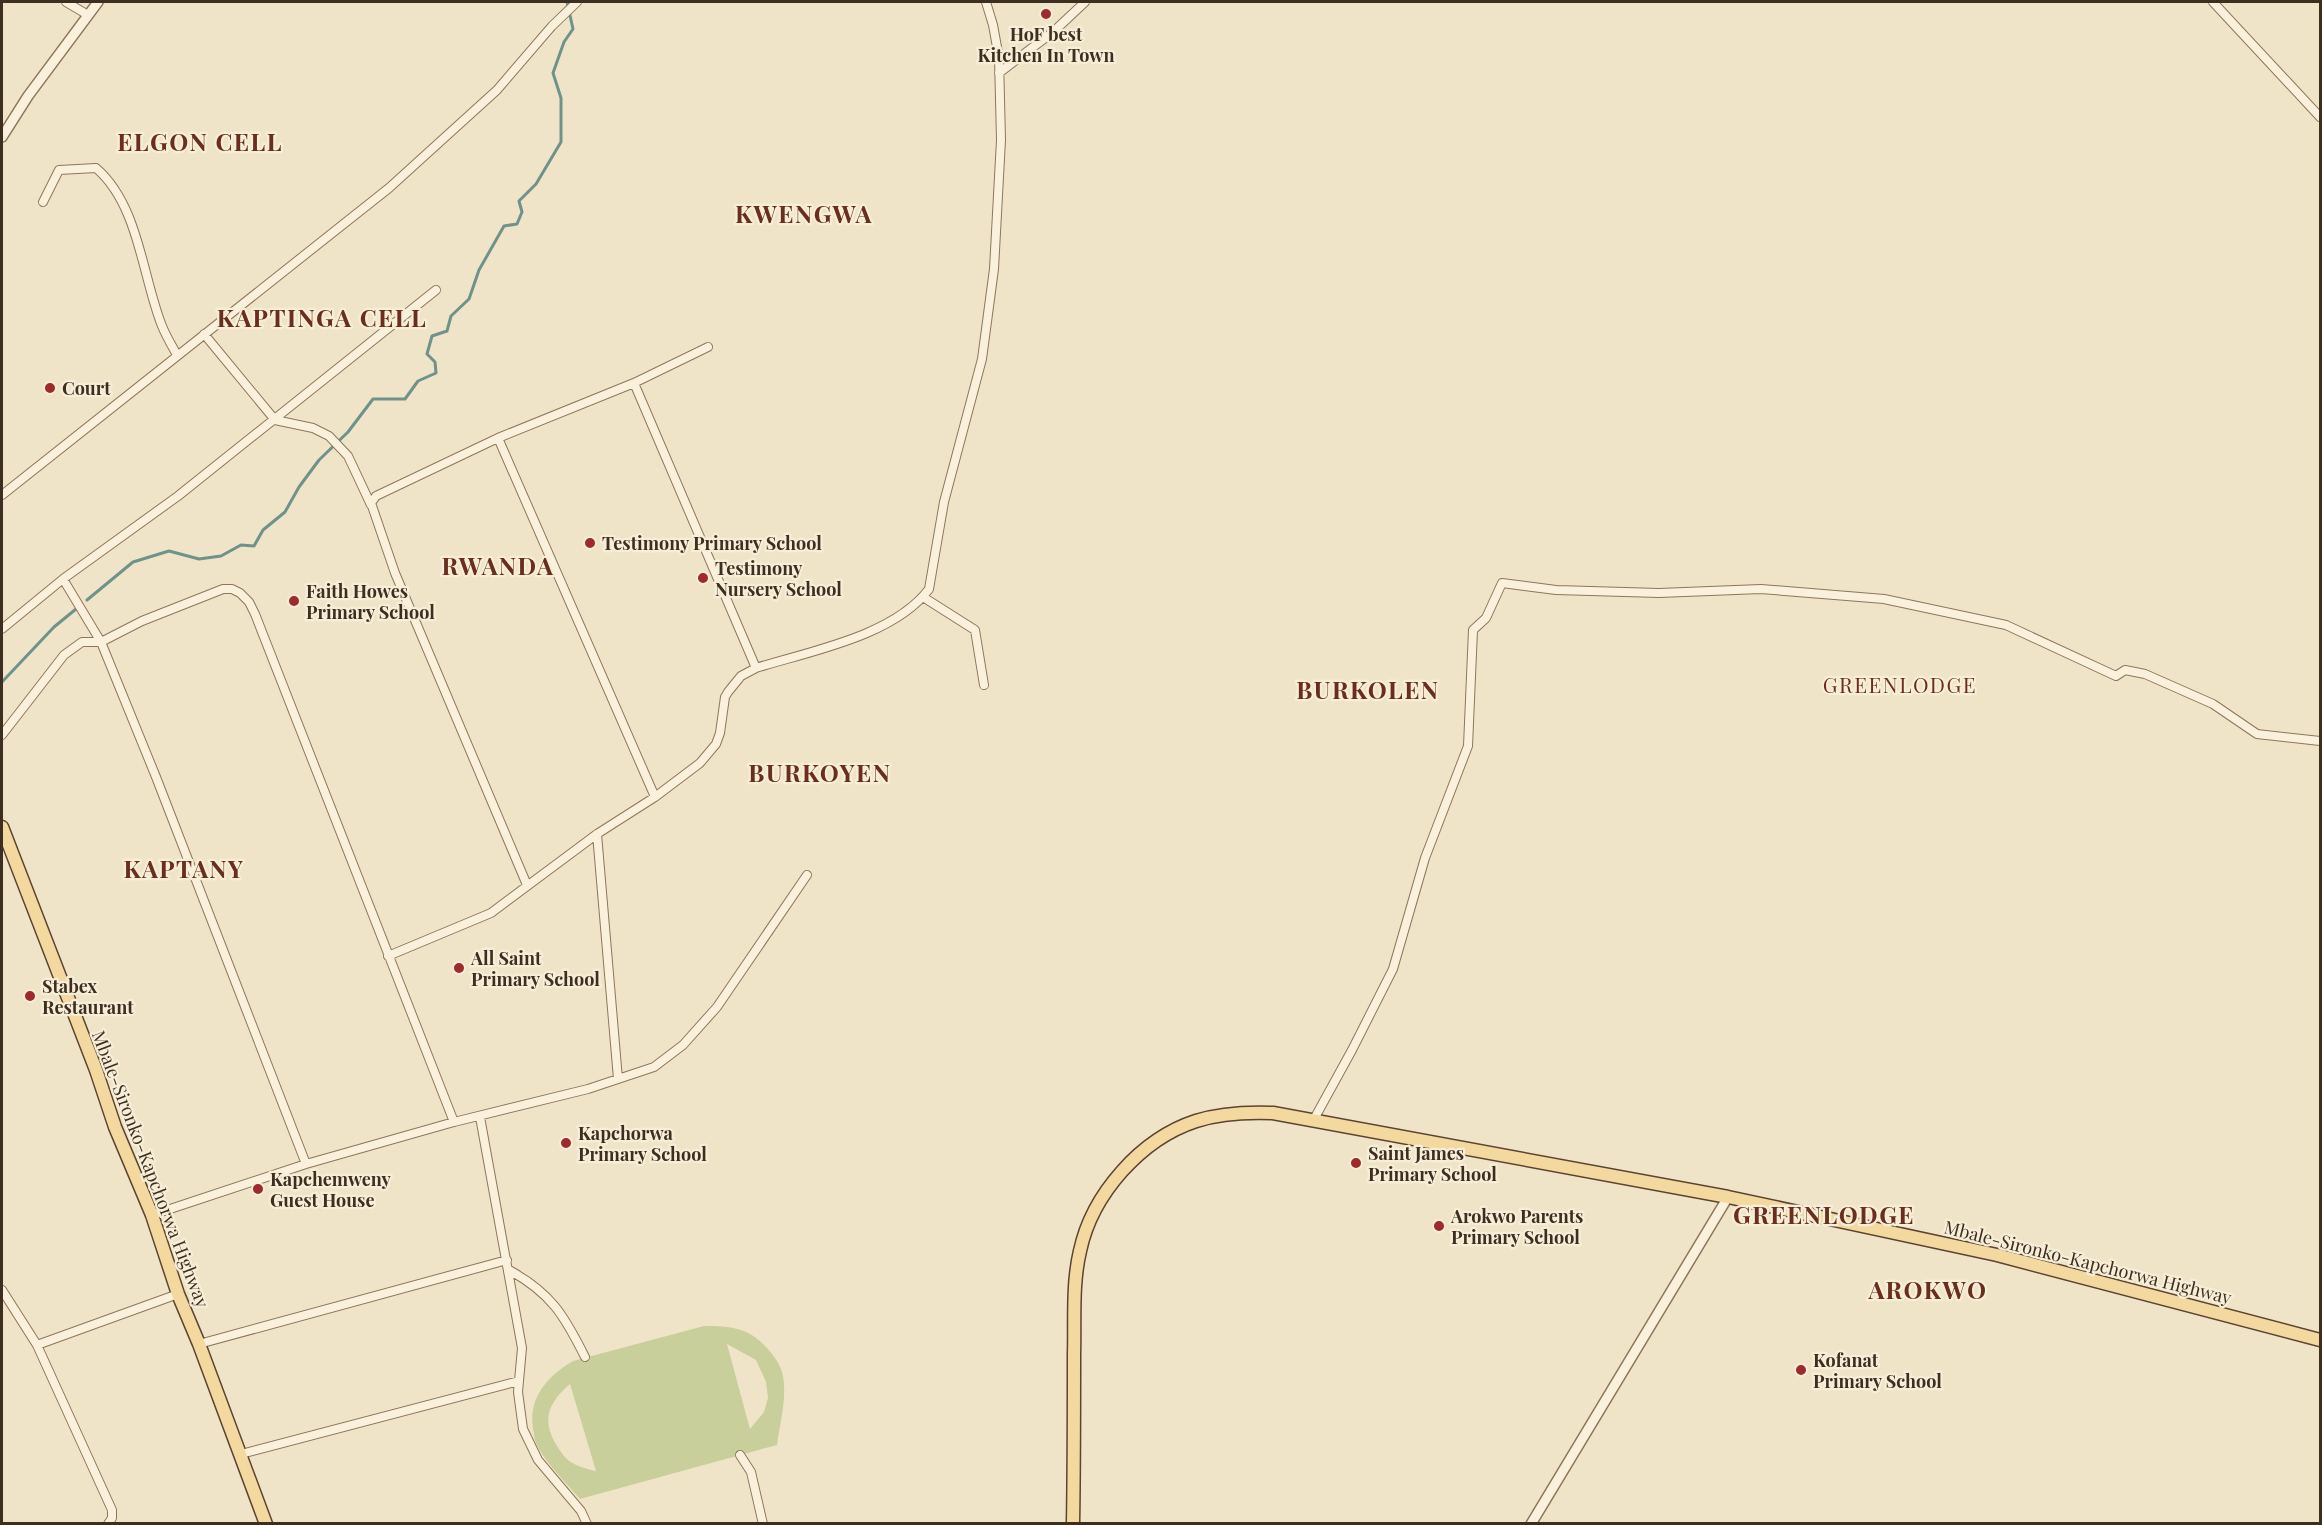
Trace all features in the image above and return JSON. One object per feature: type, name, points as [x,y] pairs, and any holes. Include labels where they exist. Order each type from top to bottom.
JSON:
[{"type":"main road","name":"Mbale-Sironko-Kapchorwa Highway","points":[[2,827],[96,1070],[115,1127],[152,1215],[178,1294],[266,1524]]},
{"type":"main road","name":"Mbale-Sironko-Kapchorwa Highway","points":[[1073,1524],[1075,1299],[1080,1251],[1093,1214],[1111,1184],[1139,1155],[1171,1131],[1197,1120],[1244,1112],[1273,1113],[1728,1197],[1997,1255],[2320,1340]]},
{"type":"street","points":[[66,2],[88,15]]},
{"type":"street","points":[[2,137],[98,2]]},
{"type":"street","points":[[388,956],[482,918],[597,834],[655,797],[708,755],[720,733],[725,697],[741,676],[756,668],[868,633],[893,619],[922,597],[931,582],[944,502],[982,359],[994,269],[1001,140],[999,73],[993,25],[986,2]]},
{"type":"street","points":[[999,73],[1053,32],[1085,2]]},
{"type":"street","points":[[2213,2],[2320,117]]},
{"type":"street","points":[[2,495],[389,188],[497,90],[576,3]]},
{"type":"street","points":[[43,202],[59,170],[96,168],[108,179],[123,206],[140,250],[162,328],[177,355]]},
{"type":"street","points":[[2,628],[63,579],[178,496],[436,290]]},
{"type":"street","points":[[204,334],[275,420],[313,428],[332,439],[348,456],[371,505],[395,573],[527,885]]},
{"type":"street","points":[[371,505],[376,496],[498,438],[634,383],[708,347]]},
{"type":"street","points":[[634,383],[756,668]]},
{"type":"street","points":[[498,438],[655,797]]},
{"type":"street","points":[[63,579],[100,642],[156,777],[306,1164]]},
{"type":"street","points":[[1313,1121],[1353,1050],[1394,969],[1425,858],[1468,746],[1473,630],[1486,618],[1502,584],[1556,590],[1659,593],[1761,589],[1884,599],[2006,625],[2116,676],[2125,670],[2145,674],[2213,704],[2257,734],[2320,741]]},
{"type":"street","points":[[2,735],[64,655],[82,642],[100,642],[142,621],[216,591],[232,589],[244,597],[255,614],[454,1122]]},
{"type":"street","points":[[922,597],[975,630],[984,685]]},
{"type":"street","points":[[597,834],[618,1078]]},
{"type":"street","points":[[152,1215],[306,1164],[454,1122],[588,1089],[654,1067],[684,1044],[717,1007],[807,875]]},
{"type":"street","points":[[480,1116],[522,1348],[519,1406],[523,1429],[538,1460],[581,1511],[587,1524]]},
{"type":"street","points":[[1531,1524],[1728,1197]]},
{"type":"street","points":[[199,1344],[507,1260]]},
{"type":"street","points":[[509,1270],[533,1283],[559,1310],[585,1357]]},
{"type":"street","points":[[2,1290],[37,1345],[112,1510],[112,1518],[108,1524]]},
{"type":"street","points":[[37,1345],[178,1294]]},
{"type":"street","points":[[241,1454],[519,1382]]},
{"type":"street","points":[[740,1455],[751,1472],[763,1524]]},
{"type":"green space","points":[[704,1326],[727,1327],[748,1333],[761,1342],[773,1355],[783,1376],[784,1402],[777,1445],[580,1499],[539,1450],[532,1418],[537,1397],[542,1389],[556,1373],[573,1361]],"holes":[[[727,1344],[756,1360],[766,1382],[768,1398],[764,1412],[750,1429]],[[570,1384],[596,1471],[568,1460],[557,1446],[549,1428],[549,1412],[552,1405]]]},
{"type":"waterway","points":[[87,600],[133,562],[169,551],[199,559],[221,556],[241,545],[254,546],[263,530],[285,512],[299,487],[319,460],[348,432],[373,399],[405,399],[418,381],[436,373],[435,362],[427,354],[432,336],[447,331],[451,316],[469,299],[479,270],[504,226],[517,224],[522,212],[519,201],[536,184],[561,142],[561,98],[553,73],[564,42],[573,29],[567,2]]},
{"type":"waterway","points":[[2,682],[54,627],[76,609]]},
{"type":"place","name":"HoF best Kitchen In Town","points":[[1046,14]]},
{"type":"place","name":"Court","points":[[50,388]]},
{"type":"place","name":"Testimony Primary School","points":[[590,543]]},
{"type":"place","name":"Testimony Nursery School","points":[[703,578]]},
{"type":"place","name":"Faith Howes Primary School","points":[[294,601]]},
{"type":"place","name":"All Saint Primary School","points":[[459,968]]},
{"type":"place","name":"Stabex Restaurant","points":[[30,996]]},
{"type":"place","name":"Kapchorwa Primary School","points":[[566,1143]]},
{"type":"place","name":"Saint James Primary School","points":[[1356,1163]]},
{"type":"place","name":"Kapchemweny Guest House","points":[[258,1189]]},
{"type":"place","name":"Arokwo Parents Primary School","points":[[1439,1226]]},
{"type":"place","name":"Kofanat Primary School","points":[[1801,1370]]},
{"type":"district","name":"ELGON CELL","points":[[200,141]]},
{"type":"district","name":"KWENGWA","points":[[804,213]]},
{"type":"district","name":"KAPTINGA CELL","points":[[322,317]]},
{"type":"district","name":"RWANDA","points":[[498,565]]},
{"type":"district","name":"GREENLODGE","points":[[1900,684]]},
{"type":"district","name":"BURKOLEN","points":[[1368,689]]},
{"type":"district","name":"BURKOYEN","points":[[820,772]]},
{"type":"district","name":"KAPTANY","points":[[184,868]]},
{"type":"district","name":"GREENLODGE","points":[[1824,1214]]},
{"type":"district","name":"AROKWO","points":[[1928,1289]]}]
